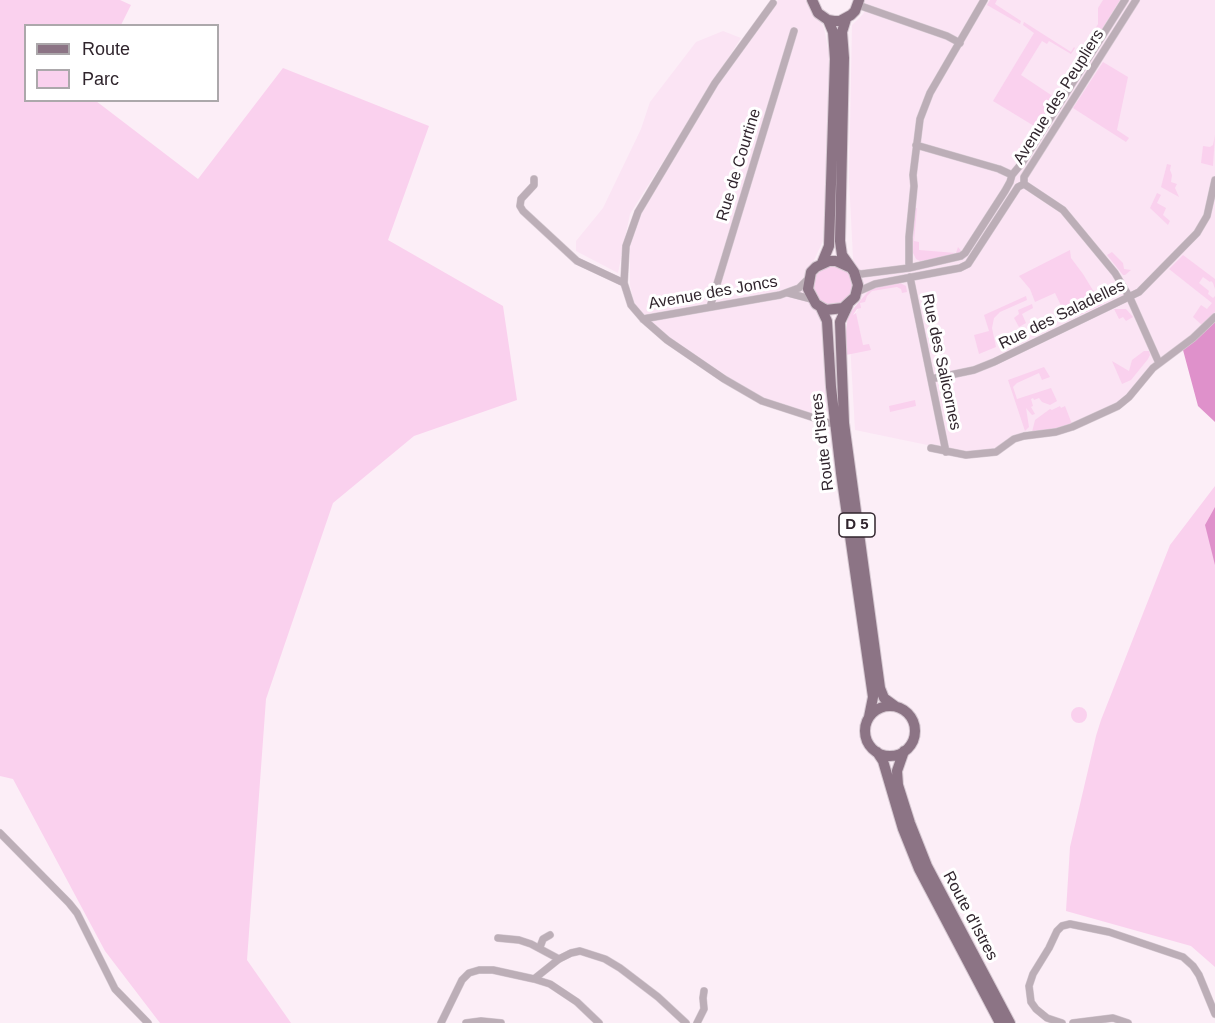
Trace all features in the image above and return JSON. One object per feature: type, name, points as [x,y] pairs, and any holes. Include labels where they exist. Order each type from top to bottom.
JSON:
[{"type":"main road","points":[[812,0],[818,13],[828,20],[840,21],[855,11],[858,3]]},
{"type":"main road","points":[[828,20],[836,59],[829,246],[822,263],[811,272],[808,278],[808,289],[811,299],[821,308],[832,311],[848,305],[857,292],[858,285],[842,255],[840,241],[844,58],[842,32],[846,19]]},
{"type":"main road","points":[[822,263],[836,261],[851,270]]},
{"type":"main road","name":"Route d'Istres","points":[[848,305],[840,322],[844,423],[880,688],[884,698],[895,706]]},
{"type":"main road","name":"Route d'Istres","points":[[821,308],[827,321],[836,425],[873,697],[869,717]]},
{"type":"main road","points":[[885,706],[895,706],[908,713],[915,728],[915,737],[904,752],[891,756],[877,752],[867,740],[865,732],[869,717],[876,710],[885,706]]},
{"type":"main road","name":"Route d'Istres","points":[[877,752],[883,761],[903,828],[920,869],[1000,1023]]},
{"type":"main road","name":"Route d'Istres","points":[[904,752],[897,771],[898,785],[910,823],[927,866],[1010,1023]]},
{"type":"street","points":[[909,268],[909,237],[920,118],[930,93],[984,0]]},
{"type":"street","name":"Avenue des Peupliers","points":[[851,270],[861,274],[909,268],[961,256],[965,253],[1125,0]]},
{"type":"street","name":"Avenue des Peupliers","points":[[857,292],[875,284],[960,268],[968,264],[1022,183],[1136,0]]},
{"type":"street","points":[[773,3],[715,83],[638,212],[626,246],[624,283],[631,305],[643,319],[667,340],[724,379],[762,401],[836,425]]},
{"type":"street","points":[[858,3],[960,43]]},
{"type":"street","name":"Rue de Courtine","points":[[710,307],[794,31]]},
{"type":"street","points":[[916,145],[999,169],[1012,177]]},
{"type":"street","name":"Avenue des Peupliers","points":[[1012,177],[1022,174],[1022,183]]},
{"type":"street","name":"Avenue des Peupliers","points":[[1012,177],[1012,185],[1022,183]]},
{"type":"street","points":[[534,179],[534,185],[521,199],[520,206],[523,211],[577,261],[624,283]]},
{"type":"street","name":"Rue des Saladelles","points":[[932,380],[974,370],[1139,292],[1197,233],[1207,216],[1215,180]]},
{"type":"street","points":[[1022,183],[1063,210],[1115,273],[1130,297],[1159,363]]},
{"type":"street","name":"Rue des Salicornes","points":[[910,277],[946,452]]},
{"type":"street","name":"Avenue des Joncs","points":[[789,293],[808,278]]},
{"type":"street","name":"Avenue des Joncs","points":[[643,319],[789,293],[811,299]]},
{"type":"street","points":[[930,448],[966,455],[996,452],[1024,436],[1056,432],[1072,427],[1118,406],[1159,363],[1193,338],[1215,316]]},
{"type":"street","points":[[0,833],[69,903],[120,995],[148,1023]]},
{"type":"street","points":[[1062,1023],[1047,1018],[1036,1009],[1031,1002],[1029,986],[1033,974],[1058,931],[1066,924],[1082,925],[1108,932],[1183,957],[1199,975],[1215,1014]]},
{"type":"street","points":[[540,947],[543,939],[550,935]]},
{"type":"street","points":[[498,938],[519,940],[540,947],[559,958]]},
{"type":"street","points":[[534,979],[559,958],[580,951],[605,959],[636,979],[686,1023]]},
{"type":"street","points":[[441,1023],[462,980],[469,973],[478,970],[493,970],[550,984],[577,1002],[599,1023]]},
{"type":"street","points":[[697,1023],[704,1009],[704,991]]},
{"type":"street","points":[[1073,1023],[1113,1018],[1128,1023]]},
{"type":"street","points":[[466,1023],[481,1021],[501,1023]]},
{"type":"shaded area","points":[[778,0],[811,0],[824,28],[831,64],[823,241],[802,286],[823,322],[829,411],[818,417],[763,399],[680,347],[645,318],[634,303],[630,285],[630,245],[636,224],[646,204],[718,84]]},
{"type":"shaded area","points":[[863,0],[1215,0],[1215,314],[1192,336],[1152,364],[1127,394],[1116,403],[1068,427],[1028,431],[996,449],[966,453],[855,430],[849,326],[858,309],[849,179],[852,25],[864,13]]},
{"type":"shaded area","points":[[723,31],[741,38],[630,214],[618,273],[576,251],[576,241],[603,208],[641,129],[650,102],[696,42]]},
{"type":"shaded area","points":[[1215,321],[1215,422],[1198,406],[1183,350]]},
{"type":"shaded area","points":[[1215,507],[1215,565],[1205,525]]},
{"type":"green space","points":[[0,0],[120,0],[131,5],[122,24],[24,24],[24,102],[97,102],[198,179],[283,68],[429,126],[388,240],[503,306],[517,400],[414,436],[333,503],[266,699],[247,960],[291,1023],[160,1023],[105,951],[13,779],[0,776]]},
{"type":"green space","points":[[990,0],[997,0],[995,4],[1021,21],[1020,24],[987,5]]},
{"type":"green space","points":[[1103,0],[1120,0],[1089,50],[1084,47],[1098,24],[1098,8]]},
{"type":"green space","points":[[1024,22],[1071,52],[1075,48],[1071,54],[1049,41],[1047,44],[1042,41],[1021,75],[1057,99],[1039,129],[993,101],[1034,33],[1023,25]]},
{"type":"green space","points":[[1103,62],[1128,77],[1117,130],[1129,138],[1126,142],[1073,108]]},
{"type":"green space","points":[[1215,135],[1213,166],[1201,163],[1203,146],[1213,145]]},
{"type":"green space","points":[[1167,164],[1171,165],[1171,182],[1177,184],[1175,188],[1179,197],[1161,187]]},
{"type":"green space","points":[[1157,193],[1161,195],[1157,203],[1166,208],[1163,215],[1170,221],[1168,225],[1150,208]]},
{"type":"green space","points":[[917,208],[914,241],[919,242],[919,250],[956,253],[958,247],[962,252],[957,255],[920,261],[916,259],[913,253],[914,209]]},
{"type":"green space","points":[[1070,250],[1071,258],[1102,305],[1068,320],[1055,293],[1035,302],[1030,289],[1019,276]]},
{"type":"green space","points":[[1112,252],[1123,263],[1124,269],[1131,270],[1125,275],[1107,255]]},
{"type":"green space","points":[[1183,255],[1215,279],[1215,289],[1211,281],[1203,277],[1199,283],[1209,291],[1208,294],[1213,298],[1215,296],[1215,312],[1202,325],[1193,317],[1201,305],[1207,309],[1212,303],[1169,269]]},
{"type":"green space","points":[[833,266],[841,267],[847,272],[852,278],[852,294],[847,300],[841,305],[833,306],[825,305],[819,300],[814,294],[813,286],[814,278],[819,272],[825,267]]},
{"type":"green space","points":[[898,282],[906,286],[907,292],[902,293],[897,287],[872,291],[865,302],[860,303],[861,308],[857,309],[853,315],[856,313],[863,345],[869,344],[871,350],[846,355],[848,315],[872,287]]},
{"type":"green space","points":[[1026,296],[1027,300],[1000,312],[994,318],[992,328],[996,347],[979,354],[974,335],[989,331],[984,315]]},
{"type":"green space","points":[[1032,304],[1033,308],[1022,314],[1026,323],[1019,327],[1014,318],[1019,314],[1018,310]]},
{"type":"green space","points":[[1114,309],[1126,309],[1133,317],[1126,321],[1123,317],[1119,319]]},
{"type":"green space","points":[[1144,351],[1149,351],[1148,359],[1131,380],[1122,384],[1112,361],[1129,371],[1132,360]]},
{"type":"green space","points":[[1044,367],[1050,377],[1042,380],[1039,373],[1013,387],[1017,399],[1051,388],[1057,401],[1050,405],[1039,398],[1031,399],[1033,406],[1031,407],[1035,414],[1032,415],[1026,408],[1029,427],[1025,431],[1008,380]]},
{"type":"green space","points":[[915,400],[916,406],[890,412],[889,406]]},
{"type":"green space","points":[[1060,406],[1061,408],[1065,406],[1072,424],[1055,430],[1032,432],[1035,420],[1050,409]]},
{"type":"green space","points":[[1215,486],[1215,967],[1191,946],[1066,911],[1070,847],[1101,720],[1170,545]]},
{"type":"green space","points":[[1076,707],[1082,707],[1087,715],[1085,721],[1076,723],[1071,718],[1071,712]]}]
